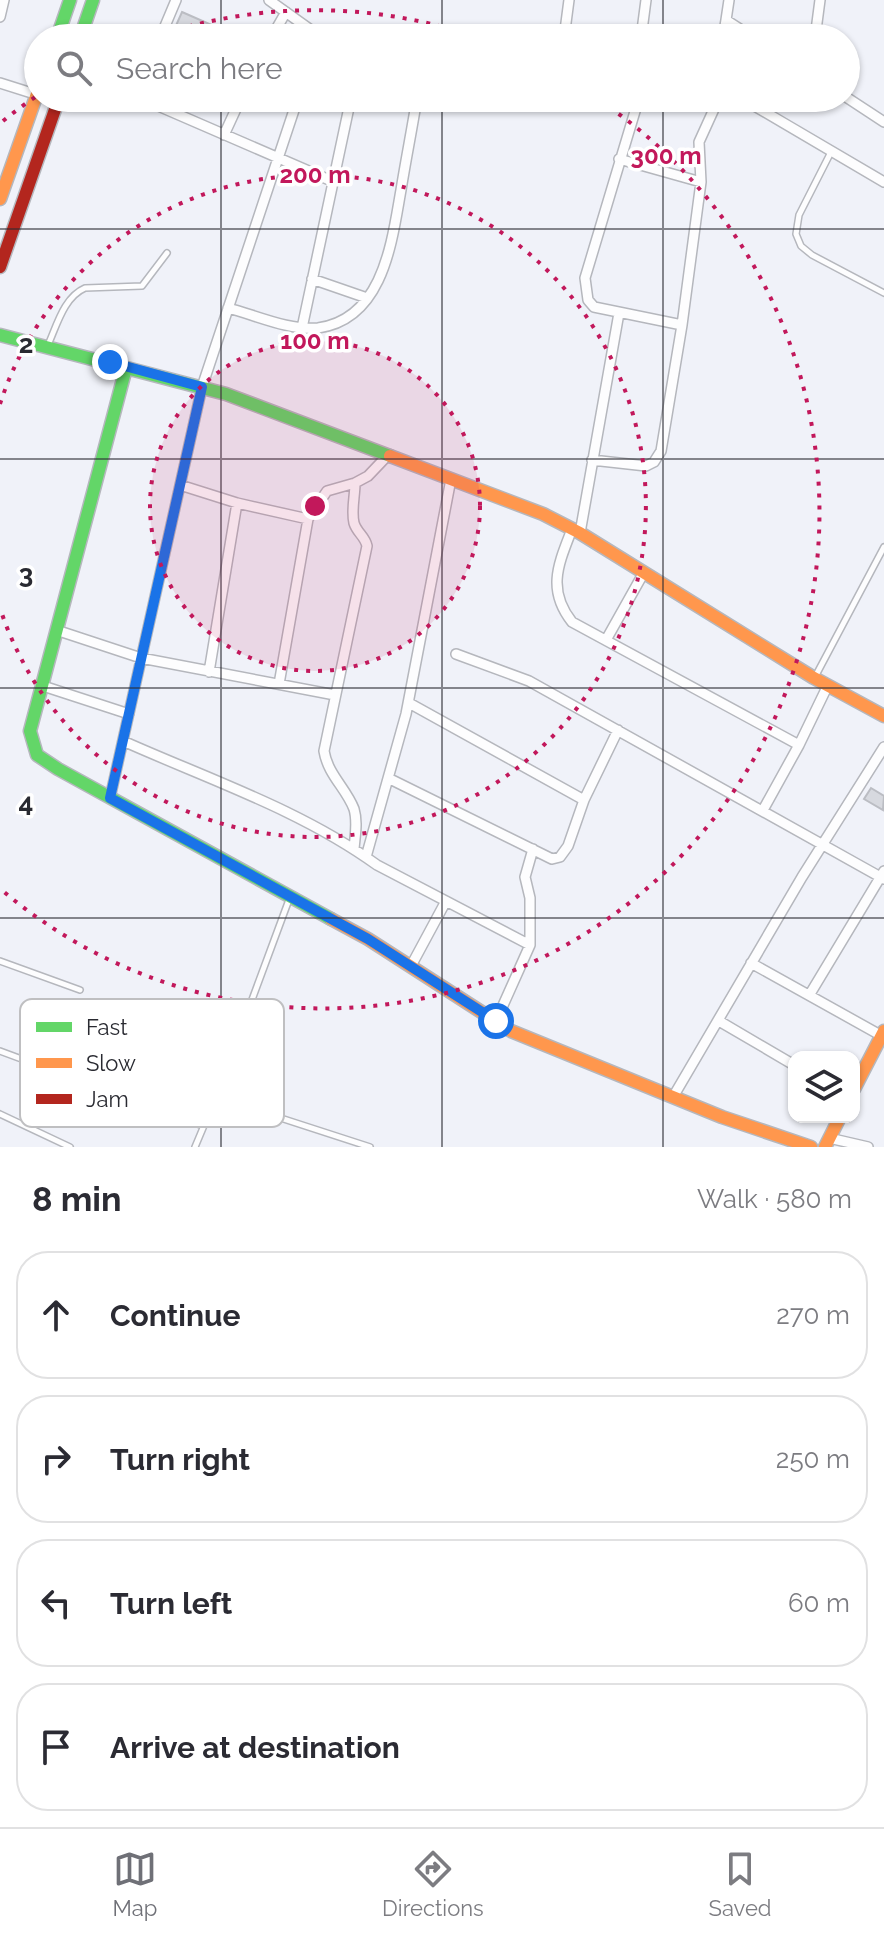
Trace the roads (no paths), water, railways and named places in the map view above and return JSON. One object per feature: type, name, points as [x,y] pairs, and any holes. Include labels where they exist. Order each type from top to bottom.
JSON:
[{"type":"street","points":[[0,17],[4,0]]},
{"type":"street","points":[[62,24],[70,0]]},
{"type":"street","points":[[85,24],[93,0]]},
{"type":"street","points":[[166,24],[176,0]]},
{"type":"street","points":[[269,0],[302,24]]},
{"type":"street","points":[[566,24],[569,0]]},
{"type":"street","points":[[643,24],[646,0]]},
{"type":"street","points":[[725,24],[729,0]]},
{"type":"street","points":[[817,24],[820,0]]},
{"type":"street","points":[[279,24],[286,12]]},
{"type":"street","points":[[726,20],[732,24]]},
{"type":"street","points":[[0,83],[24,90]]},
{"type":"street","points":[[860,106],[884,122]]},
{"type":"street","points":[[0,199],[39,112]]},
{"type":"street","points":[[0,267],[42,112]]},
{"type":"street","points":[[172,112],[334,182]]},
{"type":"street","points":[[224,135],[235,112]]},
{"type":"street","points":[[110,798],[202,387],[293,112]]},
{"type":"street","points":[[302,328],[348,112]]},
{"type":"street","points":[[228,308],[302,328],[334,324],[350,315],[367,298],[383,273],[391,245],[415,112]]},
{"type":"street","points":[[634,112],[585,278],[588,300],[594,307],[682,325]]},
{"type":"street","points":[[592,460],[646,466],[654,462],[661,451],[701,182],[699,142],[713,112]]},
{"type":"street","points":[[765,112],[884,182]]},
{"type":"street","points":[[619,159],[701,182]]},
{"type":"street","points":[[312,279],[367,298]]},
{"type":"street","points":[[619,313],[576,531],[558,566],[558,600],[572,622],[799,745]]},
{"type":"street","points":[[0,335],[202,387],[543,514],[576,531],[814,678],[884,716]]},
{"type":"street","points":[[126,368],[30,731],[37,755],[368,939],[496,1021],[551,1049],[811,1147]]},
{"type":"street","points":[[279,684],[308,519],[327,491],[355,483],[374,472],[388,455]]},
{"type":"street","points":[[366,857],[409,703],[451,479]]},
{"type":"street","points":[[354,849],[357,822],[354,810],[326,765],[324,751],[367,546],[354,520],[355,483]]},
{"type":"street","points":[[180,485],[237,503],[308,519]]},
{"type":"street","points":[[209,672],[237,503]]},
{"type":"street","points":[[606,640],[643,574]]},
{"type":"street","points":[[56,630],[141,658],[335,695]]},
{"type":"street","points":[[456,654],[504,669],[529,681],[883,876],[810,994]]},
{"type":"street","points":[[763,810],[828,685]]},
{"type":"street","points":[[43,686],[129,714]]},
{"type":"street","points":[[409,703],[584,800]]},
{"type":"street","points":[[390,779],[552,859],[560,857],[568,846],[584,800],[618,730]]},
{"type":"street","points":[[123,741],[304,821],[530,945]]},
{"type":"street","points":[[673,1097],[822,844],[884,747]]},
{"type":"street","points":[[496,1021],[530,945],[530,898],[525,877],[533,849]]},
{"type":"street","points":[[411,966],[446,901]]},
{"type":"street","points":[[751,963],[883,1033],[860,1077]]},
{"type":"street","points":[[719,1021],[788,1061]]},
{"type":"street","points":[[837,1123],[827,1143],[868,1147]]},
{"type":"lane","points":[[832,151],[799,215],[796,234],[801,246],[812,255],[884,293]]},
{"type":"lane","points":[[47,346],[69,300],[77,292],[85,288],[142,286],[167,253]]},
{"type":"lane","points":[[814,678],[884,547]]},
{"type":"lane","points":[[252,999],[290,896]]},
{"type":"lane","points":[[0,961],[80,990]]},
{"type":"lane","points":[[0,1051],[20,1058]]},
{"type":"lane","points":[[0,1114],[20,1123]]},
{"type":"lane","points":[[284,1119],[370,1147]]},
{"type":"lane","points":[[28,1127],[70,1147]]},
{"type":"lane","points":[[195,1147],[203,1127]]}]
